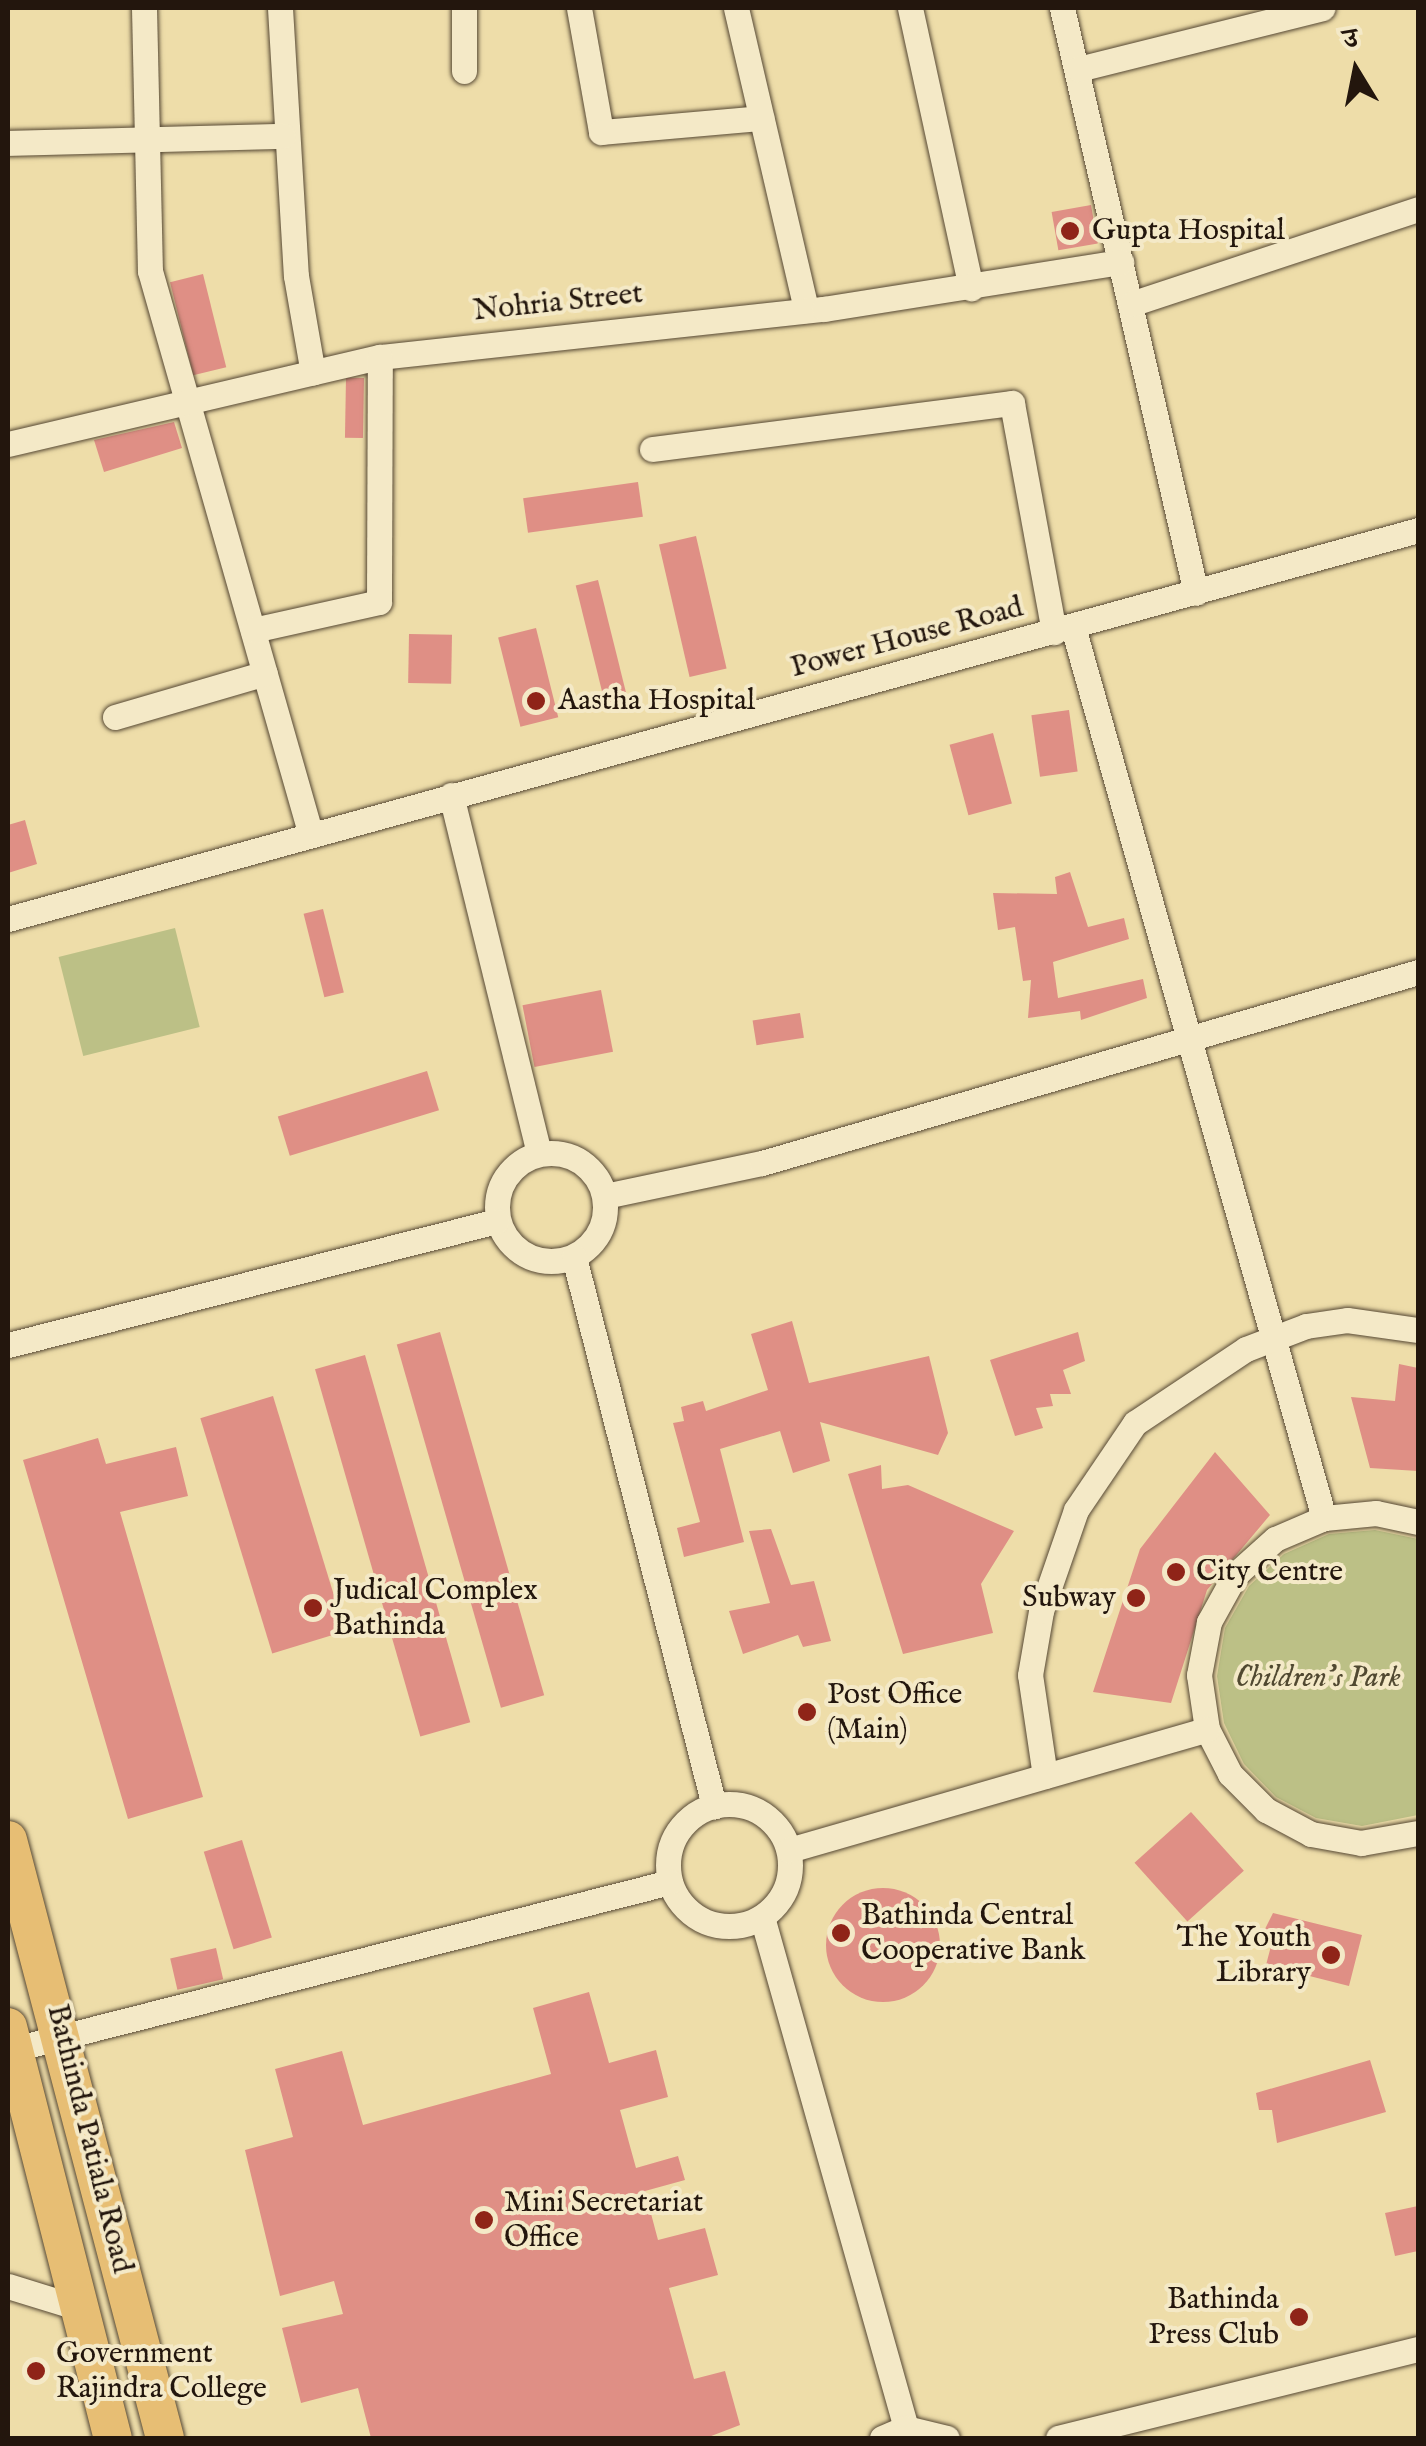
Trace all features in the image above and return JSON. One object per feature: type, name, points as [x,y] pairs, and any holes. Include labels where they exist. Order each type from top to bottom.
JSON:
[{"type":"highway","name":"Bathinda Patiala Road","points":[[8,1840],[64,2036],[165,2438]]},
{"type":"highway","points":[[11,2038],[113,2438]]},
{"type":"street","points":[[144,8],[150,271],[310,832]]},
{"type":"street","points":[[280,8],[284,136],[314,373]]},
{"type":"street","points":[[464,8],[464,71]]},
{"type":"street","points":[[579,8],[601,132],[761,118]]},
{"type":"street","points":[[736,8],[806,310]]},
{"type":"street","points":[[910,8],[971,288]]},
{"type":"street","points":[[1062,8],[1196,592]]},
{"type":"street","points":[[1078,69],[1322,8]]},
{"type":"street","points":[[8,143],[284,136]]},
{"type":"street","points":[[1131,304],[1418,209]]},
{"type":"street","name":"Nohria Street","points":[[8,444],[380,357],[806,310],[971,288],[1121,262]]},
{"type":"street","points":[[253,630],[380,602],[380,357]]},
{"type":"street","points":[[652,449],[1012,403],[1063,630],[1192,1037],[1324,1518]]},
{"type":"street","name":"Power House Road","points":[[8,920],[310,832],[1063,630],[1418,530]]},
{"type":"street","points":[[115,717],[265,673]]},
{"type":"street","points":[[451,795],[539,1153]]},
{"type":"street","points":[[605,1196],[762,1163],[1418,972]]},
{"type":"street","points":[[539,1153],[570,1155],[595,1173],[605,1196],[604,1224],[574,1257],[535,1259],[508,1242],[497,1221],[499,1188],[539,1153]]},
{"type":"street","points":[[8,1345],[497,1221]]},
{"type":"street","points":[[574,1257],[714,1806]]},
{"type":"street","points":[[1045,1776],[1030,1675],[1076,1510],[1151,1408],[1276,1340],[1347,1320],[1418,1330]]},
{"type":"street","points":[[1416,1843],[1361,1843],[1281,1818],[1230,1774],[1208,1728],[1199,1675],[1209,1622],[1235,1576],[1275,1539],[1324,1518],[1376,1513],[1418,1522]]},
{"type":"street","points":[[789,1850],[1208,1728]]},
{"type":"street","points":[[714,1806],[768,1818],[789,1850],[786,1887],[762,1917],[707,1922],[670,1882],[672,1844],[714,1806]]},
{"type":"street","points":[[11,2038],[64,2036],[670,1882]]},
{"type":"street","points":[[762,1917],[894,2433],[948,2438]]},
{"type":"street","points":[[8,2286],[79,2308]]},
{"type":"street","points":[[1058,2438],[1418,2349]]},
{"type":"green space","points":[[175,928],[200,1027],[83,1056],[59,957]]},
{"type":"green space","name":"Children's Park","points":[[1375,1530],[1418,1539],[1418,1815],[1362,1826],[1316,1818],[1276,1797],[1244,1764],[1224,1723],[1217,1676],[1225,1628],[1249,1586],[1284,1554],[1329,1534]]},
{"type":"building","points":[[1091,205],[1098,243],[1058,250],[1052,212]]},
{"type":"building","points":[[203,274],[226,367],[193,375],[170,282]]},
{"type":"building","points":[[346,378],[364,378],[363,438],[345,438]]},
{"type":"building","points":[[174,422],[182,448],[104,472],[94,440]]},
{"type":"building","points":[[638,482],[643,517],[528,533],[523,498]]},
{"type":"building","points":[[696,536],[727,669],[690,677],[659,545]]},
{"type":"building","points":[[598,580],[628,698],[605,704],[576,586]]},
{"type":"building","points":[[536,628],[558,717],[520,727],[498,637]]},
{"type":"building","points":[[409,634],[452,635],[451,684],[408,683]]},
{"type":"building","points":[[1069,710],[1078,771],[1040,777],[1031,715]]},
{"type":"building","points":[[993,733],[1012,804],[968,815],[950,745]]},
{"type":"building","points":[[25,820],[37,864],[8,873],[8,825]]},
{"type":"building","points":[[1070,872],[1088,927],[1124,918],[1129,939],[1053,962],[1058,998],[1143,979],[1147,998],[1081,1020],[1080,1011],[1028,1018],[1031,980],[1023,981],[1015,927],[998,930],[993,893],[1057,894],[1055,877]]},
{"type":"building","points":[[323,909],[344,992],[324,997],[304,914]]},
{"type":"building","points":[[601,990],[613,1052],[534,1067],[522,1005]]},
{"type":"building","points":[[800,1013],[804,1038],[757,1045],[753,1021]]},
{"type":"building","points":[[427,1071],[439,1110],[290,1156],[278,1117]]},
{"type":"building","points":[[792,1321],[809,1383],[929,1356],[948,1433],[938,1455],[820,1422],[830,1461],[793,1473],[780,1431],[720,1449],[744,1542],[684,1557],[677,1528],[700,1522],[673,1423],[684,1421],[681,1407],[703,1401],[706,1411],[768,1390],[751,1334]]},
{"type":"building","points":[[440,1332],[544,1695],[501,1708],[397,1344]]},
{"type":"building","points":[[1078,1332],[1085,1361],[1063,1370],[1071,1394],[1050,1394],[1053,1406],[1036,1408],[1043,1428],[1015,1436],[990,1360]]},
{"type":"building","points":[[365,1355],[470,1722],[420,1737],[315,1369]]},
{"type":"building","points":[[1399,1364],[1418,1368],[1418,1471],[1370,1468],[1351,1397],[1395,1401]]},
{"type":"building","points":[[273,1396],[345,1631],[272,1653],[200,1418]]},
{"type":"building","points":[[98,1438],[106,1464],[176,1447],[188,1496],[120,1512],[203,1797],[128,1819],[23,1460]]},
{"type":"building","name":"City Centre","points":[[1215,1452],[1270,1515],[1207,1590],[1171,1703],[1093,1692],[1140,1549]]},
{"type":"building","points":[[881,1465],[882,1489],[908,1485],[1014,1531],[981,1584],[993,1633],[903,1654],[848,1474]]},
{"type":"building","points":[[771,1529],[791,1585],[814,1581],[831,1641],[803,1647],[798,1635],[743,1654],[729,1611],[770,1603],[749,1531]]},
{"type":"building","points":[[1191,1812],[1244,1871],[1187,1922],[1135,1863]]},
{"type":"building","points":[[242,1840],[272,1938],[234,1949],[204,1852]]},
{"type":"building","points":[[883,1888],[905,1892],[923,1905],[936,1923],[940,1945],[936,1967],[923,1985],[905,1998],[883,2002],[861,1998],[843,1985],[830,1967],[826,1945],[830,1923],[843,1905],[861,1892]]},
{"type":"building","points":[[1273,1913],[1362,1935],[1349,1986],[1266,1965],[1271,1946],[1258,1943]]},
{"type":"building","points":[[216,1948],[223,1979],[177,1990],[170,1959]]},
{"type":"building","name":"Mini Secretariat Office","points":[[589,1992],[609,2063],[656,2050],[668,2097],[620,2110],[636,2168],[678,2156],[685,2180],[645,2191],[658,2240],[705,2228],[718,2275],[669,2288],[694,2379],[725,2371],[740,2425],[706,2438],[371,2438],[358,2388],[301,2403],[282,2328],[343,2314],[334,2281],[280,2296],[245,2150],[293,2137],[275,2069],[342,2051],[363,2125],[551,2074],[533,2008]]},
{"type":"building","points":[[1370,2060],[1386,2112],[1277,2143],[1272,2110],[1259,2110],[1256,2093]]},
{"type":"building","points":[[1418,2206],[1418,2251],[1395,2256],[1385,2213]]},
{"type":"place","name":"Gupta Hospital","points":[[1070,231]]},
{"type":"place","name":"Aastha Hospital","points":[[536,701]]},
{"type":"place","name":"City Centre","points":[[1176,1572]]},
{"type":"place","name":"Subway","points":[[1136,1598]]},
{"type":"place","name":"Judical Complex Bathinda","points":[[313,1608]]},
{"type":"place","name":"Post Office (Main)","points":[[807,1712]]},
{"type":"place","name":"Bathinda Central Cooperative Bank","points":[[841,1933]]},
{"type":"place","name":"The Youth Library","points":[[1331,1955]]},
{"type":"place","name":"Mini Secretariat Office","points":[[484,2220]]},
{"type":"place","name":"Bathinda Press Club","points":[[1299,2317]]},
{"type":"place","name":"Government Rajindra College","points":[[36,2371]]}]
